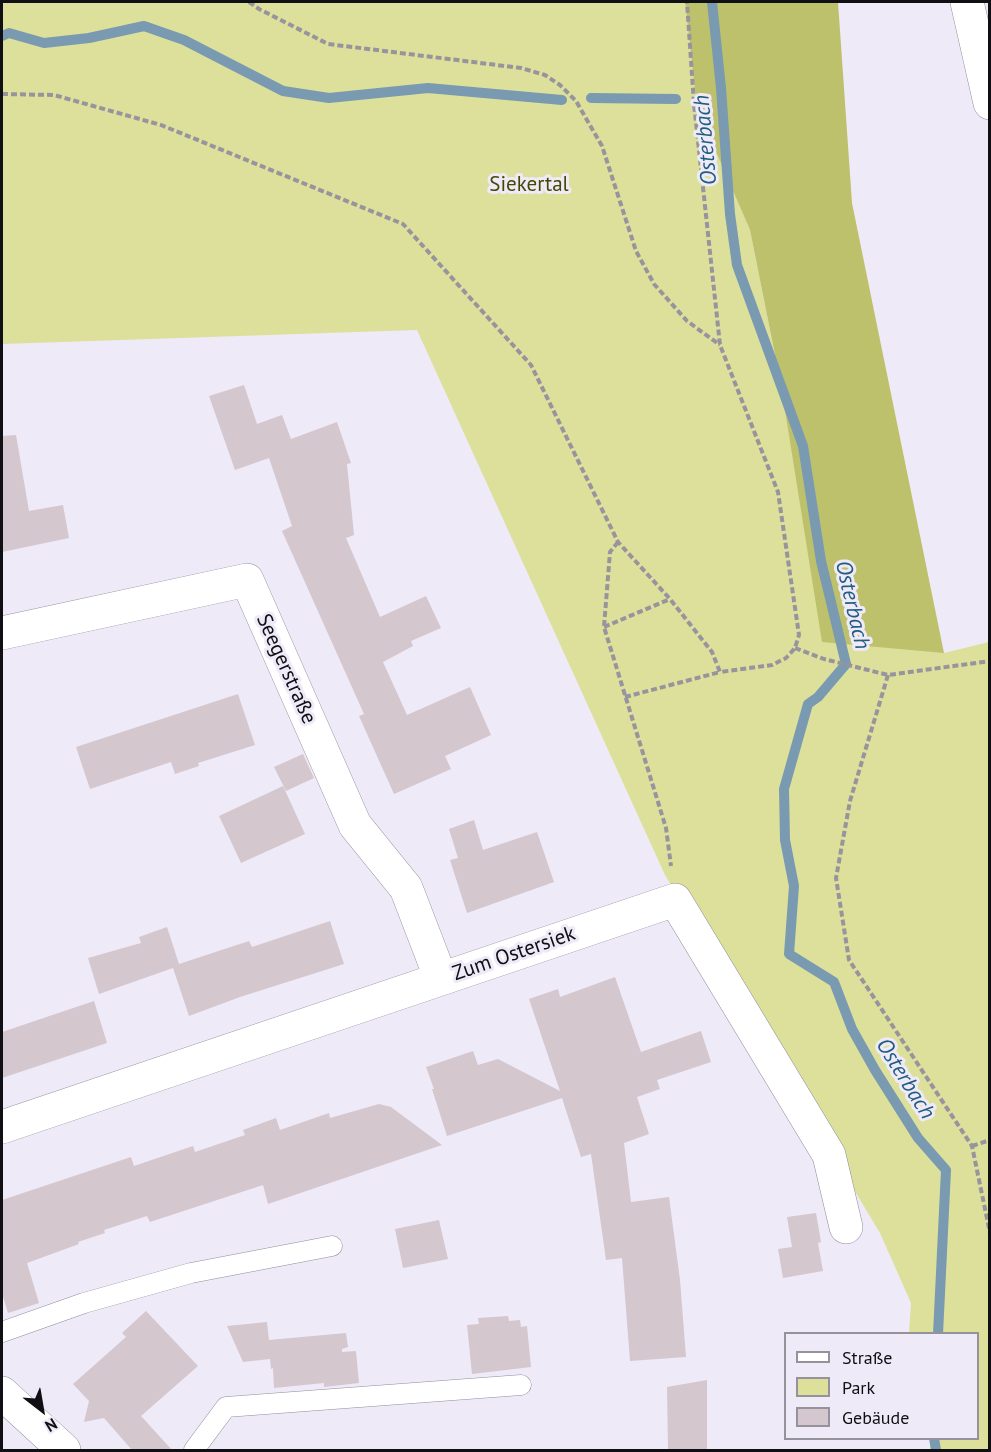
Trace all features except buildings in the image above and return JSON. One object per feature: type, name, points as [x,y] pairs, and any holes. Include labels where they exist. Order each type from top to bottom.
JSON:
[{"type":"street","points":[[967,2],[990,104]]},
{"type":"street","name":"Seegerstraße","points":[[2,633],[247,580],[355,825],[406,888],[441,979]]},
{"type":"street","points":[[675,900],[829,1155],[846,1227]]},
{"type":"street","name":"Zum Ostersiek","points":[[2,1127],[675,900]]},
{"type":"street","points":[[2,1393],[64,1450]]},
{"type":"lane","points":[[2,1332],[84,1303],[191,1273],[332,1246]]},
{"type":"lane","points":[[194,1450],[226,1407],[521,1385]]},
{"type":"path","points":[[249,2],[328,44],[521,68],[545,75],[560,85],[576,101],[602,146],[636,250],[654,284],[687,321],[720,345]]},
{"type":"path","points":[[625,697],[720,672],[772,665],[786,658],[795,648],[799,635],[778,492],[720,345],[694,104],[687,2]]},
{"type":"path","points":[[2,94],[54,95],[162,125],[403,224],[531,365],[618,542],[670,599],[712,652],[720,672]]},
{"type":"path","points":[[618,542],[610,552],[604,627],[666,828],[675,900]]},
{"type":"path","points":[[604,627],[670,599]]},
{"type":"path","points":[[795,648],[824,659],[888,675],[990,661]]},
{"type":"path","points":[[888,675],[850,801],[836,878],[849,960],[972,1146],[990,1233]]},
{"type":"path","points":[[972,1146],[990,1140]]},
{"type":"green space","name":"Siekertal","points":[[2,2],[685,2],[697,108],[750,230],[781,385],[944,653],[989,642],[989,1450],[930,1450],[930,1440],[979,1440],[979,1332],[909,1332],[911,1303],[880,1233],[665,875],[417,330],[2,344]]},
{"type":"green space","points":[[685,2],[838,2],[852,203],[944,653],[822,642],[781,385],[750,230],[697,108]]},
{"type":"waterway","name":"Osterbach","points":[[712,2],[730,214],[737,265],[803,446],[821,561],[846,664],[818,697],[808,704],[784,789],[785,840],[794,886],[789,954],[834,982],[852,1029],[875,1070],[918,1138],[946,1170],[938,1332]]},
{"type":"waterway","points":[[2,36],[9,33],[44,43],[89,38],[144,26],[184,40],[283,91],[329,98],[428,88],[562,100]]},
{"type":"waterway","points":[[591,98],[676,99]]},
{"type":"waterway","name":"Osterbach","points":[[934,1440],[936,1450]]}]
